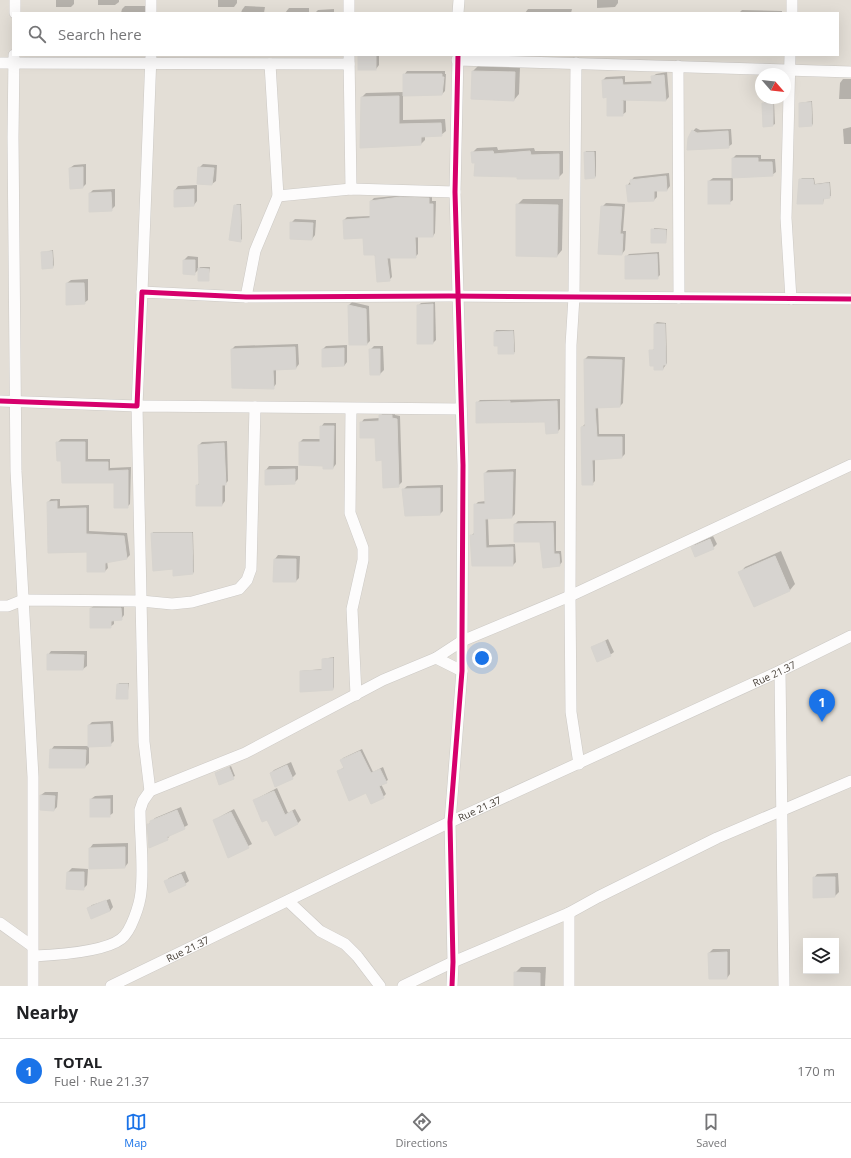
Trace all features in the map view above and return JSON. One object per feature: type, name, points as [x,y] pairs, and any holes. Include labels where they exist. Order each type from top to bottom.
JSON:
[{"type":"street","points":[[15,0],[15,12]]},
{"type":"street","points":[[151,0],[151,12]]},
{"type":"street","points":[[349,0],[349,12]]},
{"type":"street","points":[[458,12],[459,0]]},
{"type":"street","points":[[792,0],[792,12]]},
{"type":"street","points":[[789,68],[790,56]]},
{"type":"street","points":[[452,986],[453,962],[450,822],[462,671],[463,466],[455,192],[458,57],[755,69]]},
{"type":"street","points":[[0,63],[14,59],[151,59],[270,64],[349,59],[351,189]]},
{"type":"street","points":[[14,59],[13,153],[16,471],[33,777],[33,986]]},
{"type":"street","points":[[150,791],[144,742],[137,406],[151,59]]},
{"type":"street","points":[[576,63],[574,296],[571,345],[570,596],[571,712],[579,764]]},
{"type":"street","points":[[246,297],[255,251],[278,196],[270,64]]},
{"type":"street","points":[[678,66],[679,298]]},
{"type":"street","points":[[791,71],[851,72]]},
{"type":"street","points":[[788,104],[786,218],[791,299]]},
{"type":"street","points":[[278,196],[351,189],[455,192]]},
{"type":"street","points":[[142,292],[246,297],[574,296],[851,299]]},
{"type":"street","points":[[0,401],[137,406],[461,409]]},
{"type":"street","points":[[0,606],[8,606],[23,600],[140,601],[172,604],[192,602],[239,589],[247,580],[251,569],[255,407]]},
{"type":"street","points":[[351,408],[350,513],[362,548],[363,560],[352,609],[356,695]]},
{"type":"street","points":[[0,923],[33,951],[67,954],[108,945],[121,939],[128,930],[137,912],[141,893],[140,810],[143,801],[150,791],[245,753],[384,680],[436,658],[462,641],[570,596],[851,465]]},
{"type":"street","name":"Rue 21.37","points":[[111,986],[450,822],[780,671],[851,636]]},
{"type":"street","points":[[436,658],[462,671]]},
{"type":"street","points":[[780,671],[784,986]]},
{"type":"street","points":[[404,986],[453,962],[569,913],[598,896],[718,838],[851,781]]},
{"type":"street","points":[[288,901],[320,931],[345,944],[380,986]]},
{"type":"street","points":[[569,913],[569,986]]},
{"type":"shaded area","points":[[0,0],[851,0],[851,986],[0,986]]},
{"type":"building","points":[[358,56],[376,56],[376,70],[358,70]]},
{"type":"building","points":[[472,71],[515,72],[514,101],[471,99]]},
{"type":"building","points":[[403,74],[442,74],[442,77],[444,77],[442,95],[403,96]]},
{"type":"building","points":[[664,75],[666,101],[621,100],[623,101],[623,116],[607,116],[607,97],[603,98],[602,80],[622,79],[623,85],[652,84],[651,76]]},
{"type":"building","points":[[399,96],[399,124],[441,123],[442,136],[421,137],[421,145],[360,148],[361,97]]},
{"type":"building","points":[[811,102],[812,126],[799,127],[799,103]]},
{"type":"building","points":[[762,104],[773,104],[773,126],[763,127]]},
{"type":"building","points":[[692,130],[697,133],[728,131],[729,148],[687,150],[688,138]]},
{"type":"building","points":[[493,151],[494,154],[530,151],[531,155],[559,154],[559,179],[517,179],[517,177],[474,176],[475,163],[472,163],[471,152]]},
{"type":"building","points":[[584,152],[594,152],[595,178],[585,179]]},
{"type":"building","points":[[732,158],[758,158],[758,162],[772,162],[773,176],[732,178]]},
{"type":"building","points":[[83,167],[83,188],[70,189],[69,168]]},
{"type":"building","points":[[198,167],[214,168],[212,185],[197,184]]},
{"type":"building","points":[[666,176],[667,191],[654,191],[654,201],[628,202],[626,185],[631,185],[630,180]]},
{"type":"building","points":[[799,179],[813,179],[814,185],[829,183],[830,198],[823,199],[823,204],[797,204]]},
{"type":"building","points":[[708,181],[730,181],[730,204],[708,204]]},
{"type":"building","points":[[194,189],[194,206],[174,207],[174,190]]},
{"type":"building","points":[[111,192],[112,211],[89,212],[89,193]]},
{"type":"building","points":[[400,197],[429,198],[429,204],[433,204],[433,237],[415,237],[416,258],[387,258],[390,281],[377,282],[375,255],[364,255],[363,238],[344,239],[343,220],[370,218],[370,201]]},
{"type":"building","points":[[516,204],[558,205],[557,257],[516,256]]},
{"type":"building","points":[[234,205],[240,205],[241,242],[229,240]]},
{"type":"building","points":[[601,206],[622,207],[620,234],[623,234],[622,255],[598,254]]},
{"type":"building","points":[[290,222],[313,223],[312,240],[290,239]]},
{"type":"building","points":[[651,229],[666,230],[666,243],[651,243]]},
{"type":"building","points":[[52,251],[53,268],[42,269],[41,252]]},
{"type":"building","points":[[657,254],[658,279],[625,279],[625,256]]},
{"type":"building","points":[[183,260],[195,260],[195,275],[183,274]]},
{"type":"building","points":[[198,268],[209,269],[209,281],[198,281]]},
{"type":"building","points":[[66,283],[84,283],[85,304],[66,305]]},
{"type":"building","points":[[433,304],[433,344],[417,344],[417,305]]},
{"type":"building","points":[[348,305],[366,309],[367,345],[349,345]]},
{"type":"building","points":[[654,324],[665,324],[666,365],[663,365],[663,370],[654,370],[654,366],[650,366],[649,350],[654,350]]},
{"type":"building","points":[[513,331],[514,354],[498,354],[498,346],[494,346],[494,332]]},
{"type":"building","points":[[295,347],[296,369],[273,370],[274,389],[232,388],[231,349]]},
{"type":"building","points":[[344,348],[344,366],[322,367],[322,349]]},
{"type":"building","points":[[369,349],[380,349],[380,375],[370,375]]},
{"type":"building","points":[[584,359],[622,360],[620,407],[595,408],[597,437],[622,437],[622,458],[592,460],[593,485],[582,485],[581,427],[585,426]]},
{"type":"building","points":[[510,401],[510,403],[557,401],[558,433],[546,434],[545,422],[476,423],[476,402]]},
{"type":"building","points":[[379,415],[392,415],[392,418],[397,419],[399,487],[383,488],[382,460],[376,461],[375,438],[360,438],[360,422],[379,421]]},
{"type":"building","points":[[320,426],[334,426],[333,469],[323,469],[323,466],[299,465],[299,442],[320,442]]},
{"type":"building","points":[[56,442],[85,442],[85,462],[108,462],[108,471],[128,470],[128,508],[114,508],[114,483],[62,483],[61,461],[57,461]]},
{"type":"building","points":[[224,443],[226,485],[222,485],[222,506],[196,506],[196,485],[199,485],[198,445]]},
{"type":"building","points":[[295,469],[295,484],[265,485],[265,470]]},
{"type":"building","points":[[513,472],[512,518],[485,519],[486,548],[513,547],[513,566],[472,566],[470,535],[474,535],[474,504],[485,504],[484,473]]},
{"type":"building","points":[[440,488],[440,515],[405,516],[402,489]]},
{"type":"building","points":[[57,501],[57,509],[86,508],[86,534],[124,536],[127,559],[105,563],[105,572],[87,572],[87,552],[48,553],[47,502]]},
{"type":"building","points":[[553,523],[554,554],[559,554],[560,566],[543,568],[540,542],[514,542],[514,524]]},
{"type":"building","points":[[151,533],[192,533],[193,574],[173,576],[173,569],[153,571]]},
{"type":"building","points":[[710,539],[714,549],[695,557],[691,547]]},
{"type":"building","points":[[775,556],[790,591],[754,607],[738,572]]},
{"type":"building","points":[[274,559],[296,559],[296,582],[273,582]]},
{"type":"building","points":[[90,608],[121,608],[122,620],[111,621],[111,628],[90,628]]},
{"type":"building","points":[[605,641],[611,656],[597,662],[591,647]]},
{"type":"building","points":[[47,654],[84,655],[83,670],[47,670]]},
{"type":"building","points":[[333,658],[333,690],[300,692],[300,671],[322,670],[322,659]]},
{"type":"building","points":[[117,684],[128,684],[128,699],[116,699]]},
{"type":"building","points":[[110,724],[111,746],[88,747],[88,725]]},
{"type":"building","points":[[50,749],[86,750],[85,768],[49,768]]},
{"type":"building","points":[[360,751],[371,773],[380,769],[387,783],[379,786],[384,798],[371,804],[366,793],[349,801],[337,771],[344,768],[340,760]]},
{"type":"building","points":[[287,765],[293,779],[275,787],[270,773]]},
{"type":"building","points":[[229,767],[234,779],[219,785],[215,773]]},
{"type":"building","points":[[274,791],[285,815],[292,811],[298,824],[275,836],[267,820],[262,822],[253,800]]},
{"type":"building","points":[[40,795],[55,796],[54,811],[40,810]]},
{"type":"building","points":[[90,799],[110,799],[110,817],[90,817]]},
{"type":"building","points":[[177,810],[185,829],[167,837],[168,840],[149,848],[147,824],[150,824],[150,821]]},
{"type":"building","points":[[231,812],[249,848],[228,858],[213,820]]},
{"type":"building","points":[[125,847],[125,868],[89,869],[89,848]]},
{"type":"building","points":[[67,872],[84,872],[84,890],[66,889]]},
{"type":"building","points":[[181,874],[186,885],[169,893],[164,881]]},
{"type":"building","points":[[813,877],[835,877],[835,897],[813,898]]},
{"type":"building","points":[[106,900],[110,911],[91,919],[87,908]]},
{"type":"building","points":[[727,952],[727,979],[709,979],[708,953]]},
{"type":"building","points":[[514,972],[540,973],[540,986],[514,986]]},
{"type":"cycle path","points":[[452,986],[453,962],[450,822],[462,671],[463,465],[455,192],[458,56]]},
{"type":"cycle path","points":[[0,401],[137,406],[142,292],[246,297],[449,296],[851,299]]},
{"type":"place","name":"TOTAL","points":[[822,722]]}]
